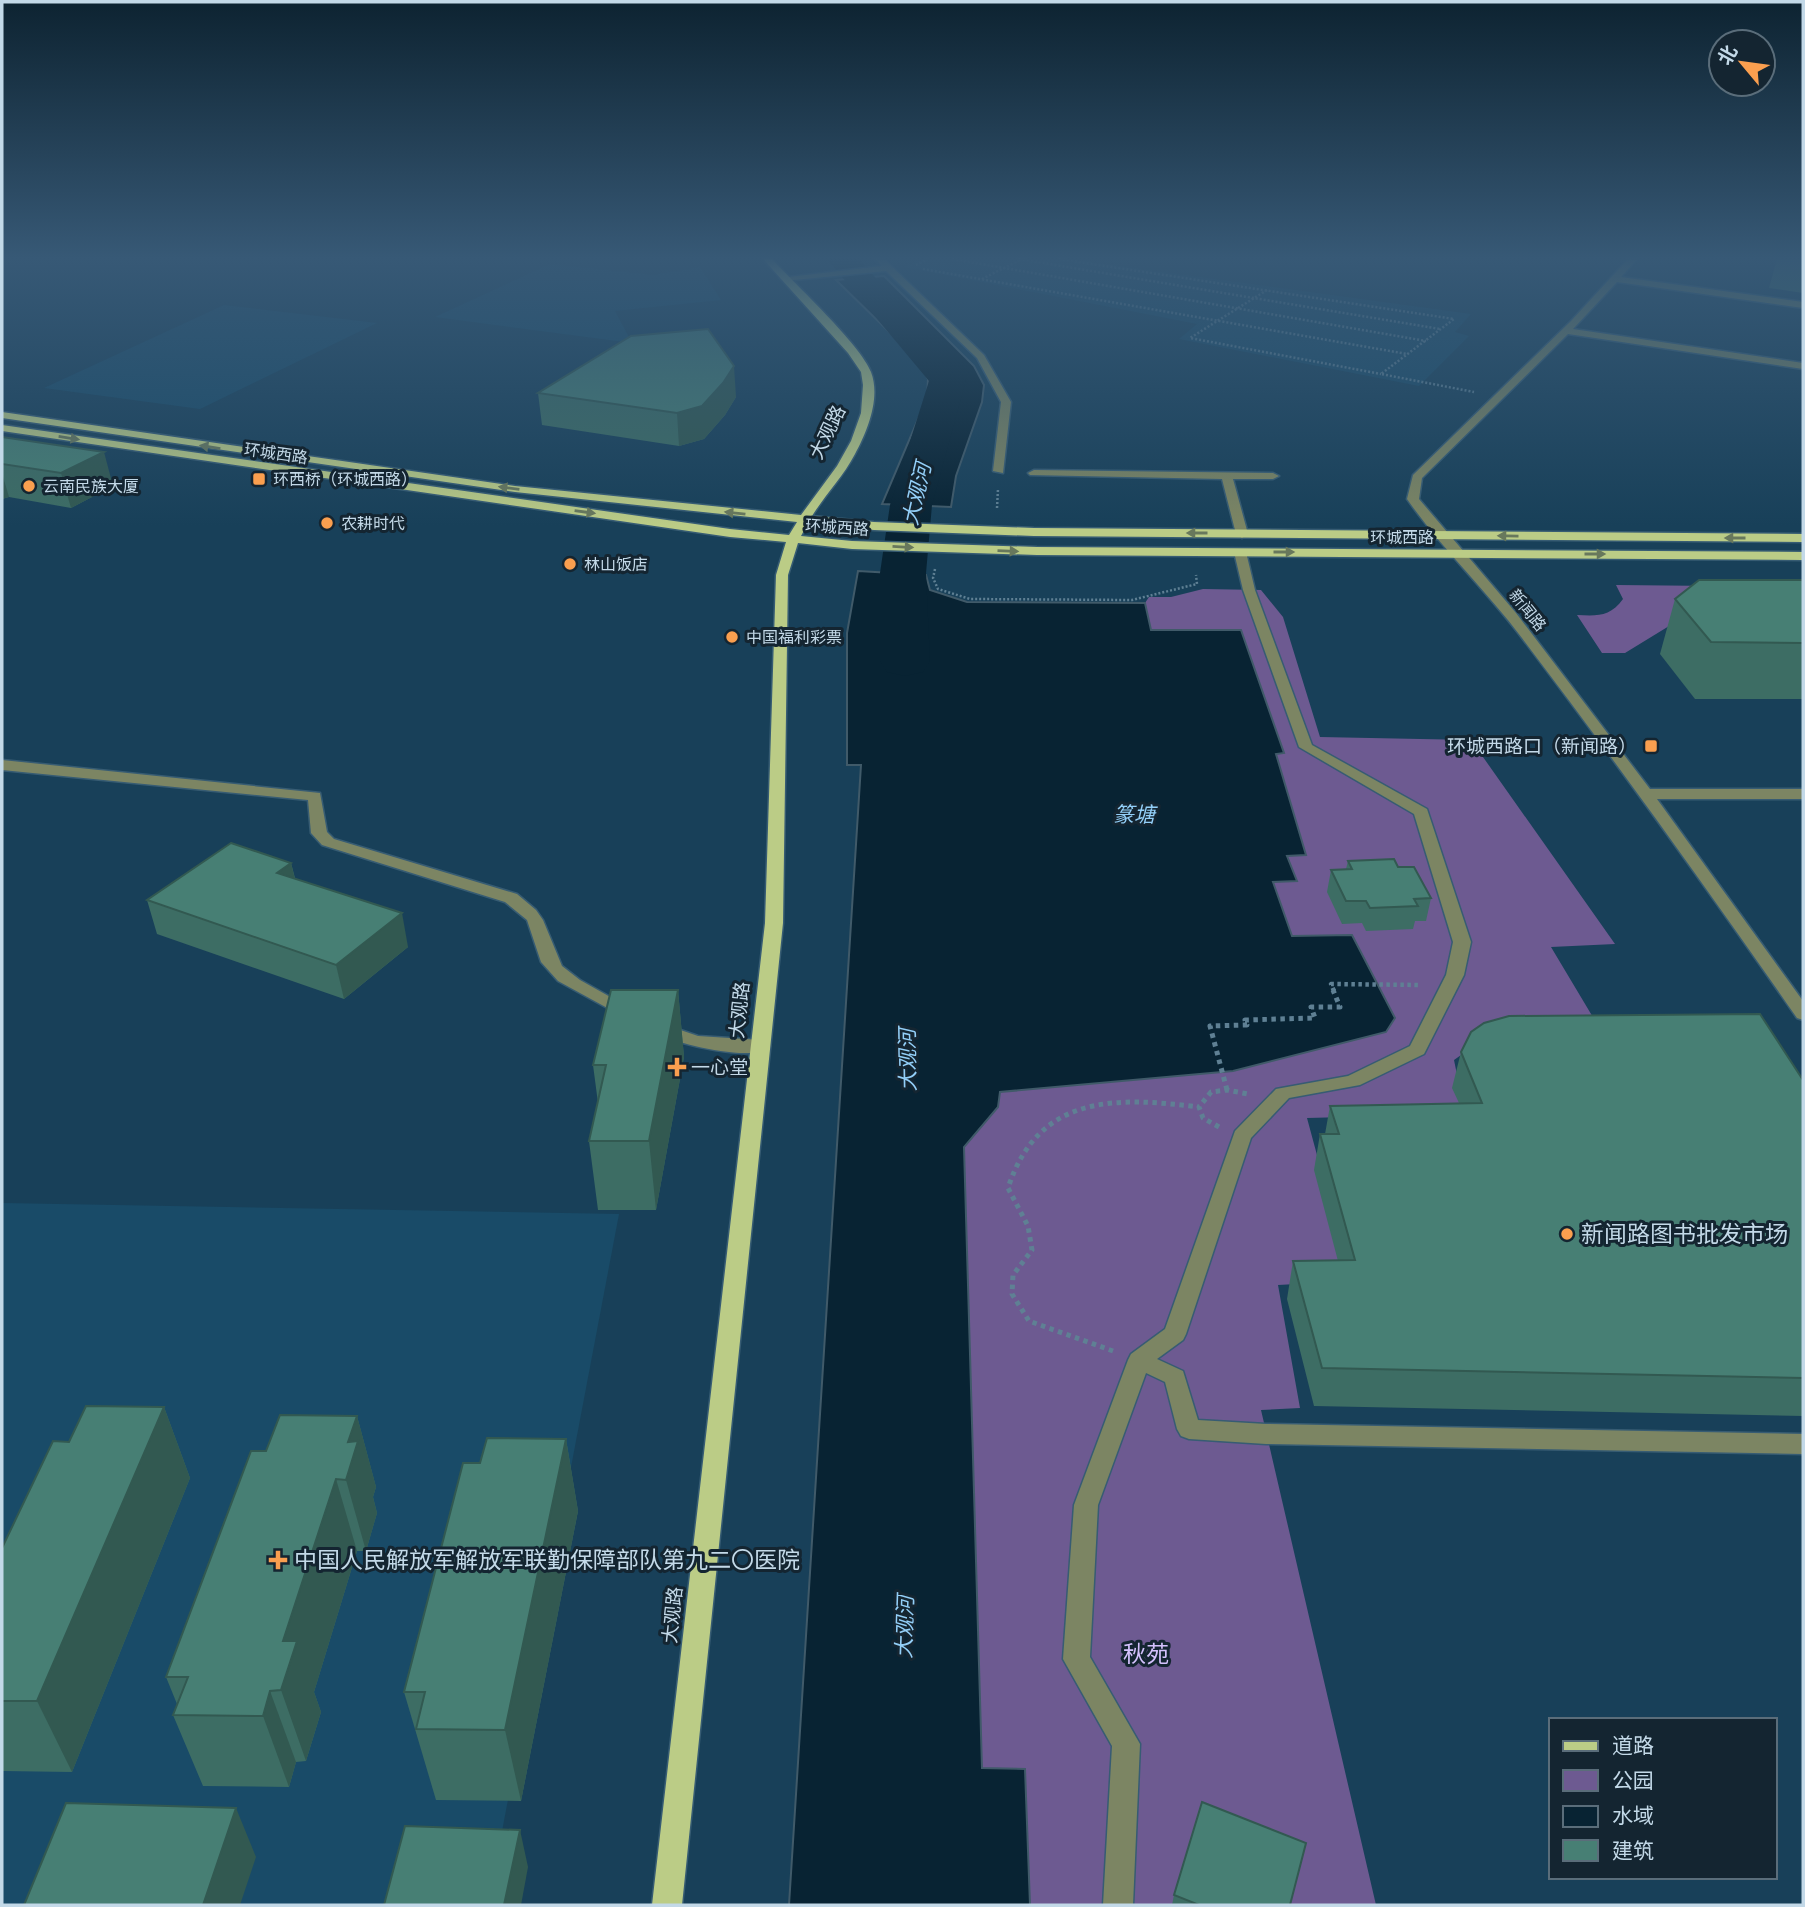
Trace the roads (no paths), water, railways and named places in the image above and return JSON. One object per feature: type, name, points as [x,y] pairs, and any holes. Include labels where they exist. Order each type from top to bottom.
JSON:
[{"type":"main road","name":"大观路","points":[[667,1905],[774,923],[782,575],[792,540],[847,461],[869,406],[866,371],[846,348]]},
{"type":"main road","name":"环城西路","points":[[2,415],[501,488],[803,521],[874,526],[945,530],[1242,534],[1803,538]]},
{"type":"main road","name":"环城西路","points":[[2,428],[243,465],[792,540],[940,549],[1803,556]]},
{"type":"street","points":[[972,348],[981,357],[1006,402],[999,471]]},
{"type":"street","name":"新闻路","points":[[1548,348],[1417,477],[1413,499],[1453,553],[1507,610],[1649,794],[1803,1014]]},
{"type":"street","points":[[1681,348],[1803,366]]},
{"type":"street","points":[[1034,474],[1273,476]]},
{"type":"street","points":[[1227,476],[1242,534]]},
{"type":"street","points":[[1118,1905],[1126,1744],[1076,1660],[1086,1505],[1139,1360],[1175,1334],[1242,1136],[1283,1093],[1353,1081],[1417,1050],[1449,986],[1462,942],[1420,813],[1306,747],[1249,590],[1240,552]]},
{"type":"street","points":[[2,765],[315,796],[319,832],[328,842],[485,889],[511,898],[530,911],[542,931],[550,963],[572,983],[680,1039],[713,1044],[761,1046]]},
{"type":"street","points":[[1649,794],[1803,794]]},
{"type":"street","points":[[1139,1360],[1175,1377],[1189,1429],[1280,1434],[1803,1444]]},
{"type":"water","points":[[906,348],[956,348],[974,366],[984,385],[982,402],[956,476],[951,507],[882,504],[927,398],[928,379],[916,358]]},
{"type":"water","name":"篆塘","points":[[858,571],[926,575],[930,590],[967,602],[1145,603],[1151,630],[1241,630],[1284,753],[1276,754],[1306,855],[1287,856],[1297,881],[1273,882],[1292,936],[1352,935],[1395,1018],[1386,1032],[1233,1071],[1000,1092],[998,1107],[964,1147],[982,1768],[1025,1769],[1030,1905],[789,1905],[861,765],[847,765],[847,633]]},
{"type":"waterway","name":"大观河","points":[[905,661],[903,573],[911,505],[948,380],[920,348]]},
{"type":"place","name":"环西桥（环城西路）","points":[[259,479]]},
{"type":"place","name":"云南民族大厦","points":[[29,486]]},
{"type":"place","name":"农耕时代","points":[[327,523]]},
{"type":"place","name":"林山饭店","points":[[570,564]]},
{"type":"place","name":"中国福利彩票","points":[[732,637]]},
{"type":"place","name":"环城西路口（新闻路）","points":[[1651,746]]},
{"type":"place","name":"一心堂","points":[[677,1067]]},
{"type":"place","name":"新闻路图书批发市场","points":[[1567,1234]]},
{"type":"place","name":"中国人民解放军解放军联勤保障部队第九二〇医院","points":[[278,1560]]},
{"type":"park label","name":"秋苑","points":[[1146,1654]]}]
